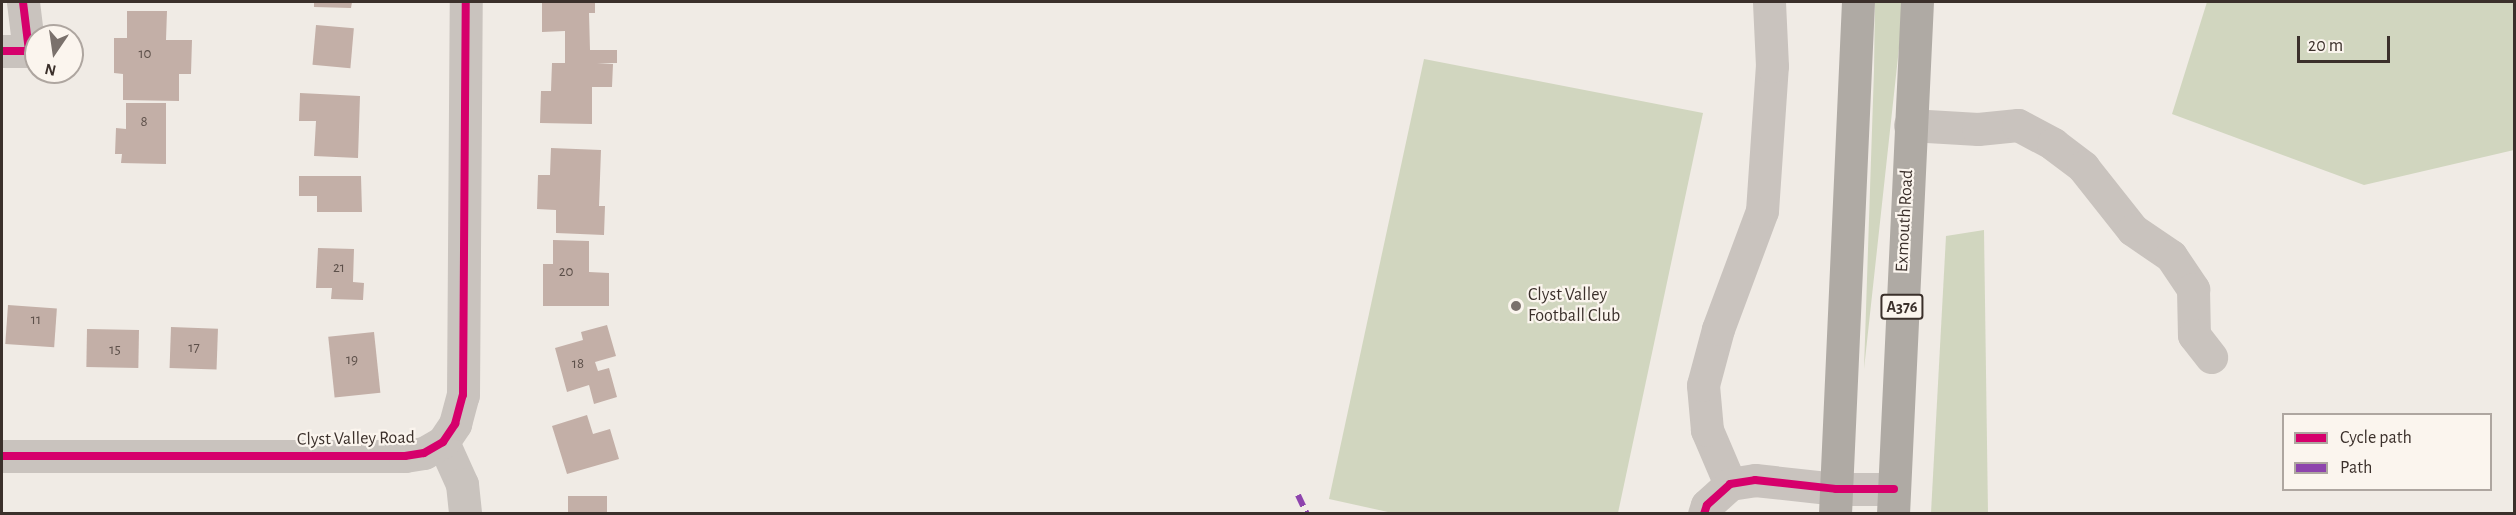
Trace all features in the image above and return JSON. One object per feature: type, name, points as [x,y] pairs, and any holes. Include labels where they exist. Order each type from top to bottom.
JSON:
[{"type":"highway","points":[[1835,501],[1858,2]]},
{"type":"highway","name":"Exmouth Road","points":[[1894,501],[1917,2]]},
{"type":"street","points":[[22,51],[23,2]]},
{"type":"street","points":[[465,513],[462,484],[442,442],[455,424],[463,395],[466,2]]},
{"type":"street","points":[[1730,484],[1707,430],[1703,385],[1718,329],[1762,211],[1772,66],[1769,2]]},
{"type":"street","points":[[1910,125],[1978,129],[2018,125],[2053,144],[2083,167],[2133,230],[2171,256],[2193,289],[2194,335],[2211,357]]},
{"type":"street","name":"Clyst Valley Road","points":[[2,456],[405,456],[424,453],[442,442]]},
{"type":"street","points":[[1704,513],[1707,505],[1730,484],[1755,480],[1835,501],[1894,501]]},
{"type":"green space","points":[[1875,2],[1904,2],[1864,369],[1874,70]]},
{"type":"green space","points":[[2207,2],[2514,2],[2514,150],[2364,185],[2172,114]]},
{"type":"green space","name":"Clyst Valley Football Club","points":[[1424,59],[1703,113],[1618,513],[1397,514],[1329,499]]},
{"type":"green space","points":[[1984,230],[1988,513],[1931,513],[1946,236]]},
{"type":"building","points":[[314,2],[352,2],[351,8],[314,7]]},
{"type":"building","points":[[542,2],[595,2],[595,13],[589,13],[590,50],[617,50],[617,63],[597,63],[613,64],[612,87],[592,87],[592,124],[540,123],[541,91],[551,91],[552,63],[565,63],[565,31],[542,32]]},
{"type":"building","points":[[127,11],[167,11],[166,40],[192,40],[191,74],[179,74],[179,101],[123,100],[123,74],[114,73],[114,38],[127,38]]},
{"type":"building","points":[[316,25],[354,28],[350,68],[313,65]]},
{"type":"building","points":[[300,93],[360,96],[358,158],[314,156],[316,121],[299,121]]},
{"type":"building","points":[[126,103],[166,103],[166,164],[121,163],[122,154],[115,154],[116,128],[126,129]]},
{"type":"building","points":[[551,148],[601,150],[599,206],[605,206],[604,235],[556,233],[556,210],[537,209],[538,175],[550,175]]},
{"type":"building","points":[[299,176],[361,176],[362,212],[317,212],[317,196],[299,196]]},
{"type":"building","points":[[553,240],[589,241],[589,272],[609,273],[609,306],[543,306],[543,264],[553,264]]},
{"type":"building","points":[[318,248],[354,249],[353,282],[364,283],[363,300],[331,299],[332,288],[316,288]]},
{"type":"building","points":[[8,305],[57,308],[54,347],[5,344]]},
{"type":"building","points":[[607,325],[616,356],[595,362],[598,371],[609,368],[617,397],[594,404],[589,385],[567,392],[555,348],[583,340],[581,332]]},
{"type":"building","points":[[171,327],[218,329],[217,370],[170,368]]},
{"type":"building","points":[[87,329],[139,330],[138,368],[86,367]]},
{"type":"building","points":[[374,332],[380,393],[335,397],[328,337]]},
{"type":"building","points":[[587,415],[593,434],[610,429],[619,459],[567,474],[552,426]]},
{"type":"building","points":[[568,496],[607,496],[607,514],[568,514]]},
{"type":"marked path","points":[[1298,495],[1307,514]]},
{"type":"cycle path","points":[[2,51],[29,51],[23,2]]},
{"type":"cycle path","points":[[2,456],[405,456],[424,453],[443,442],[455,424],[463,395],[466,2]]},
{"type":"cycle path","points":[[1704,514],[1707,505],[1730,484],[1755,480],[1836,489],[1894,489]]},
{"type":"place","name":"Clyst Valley Football Club","points":[[1516,306]]}]
